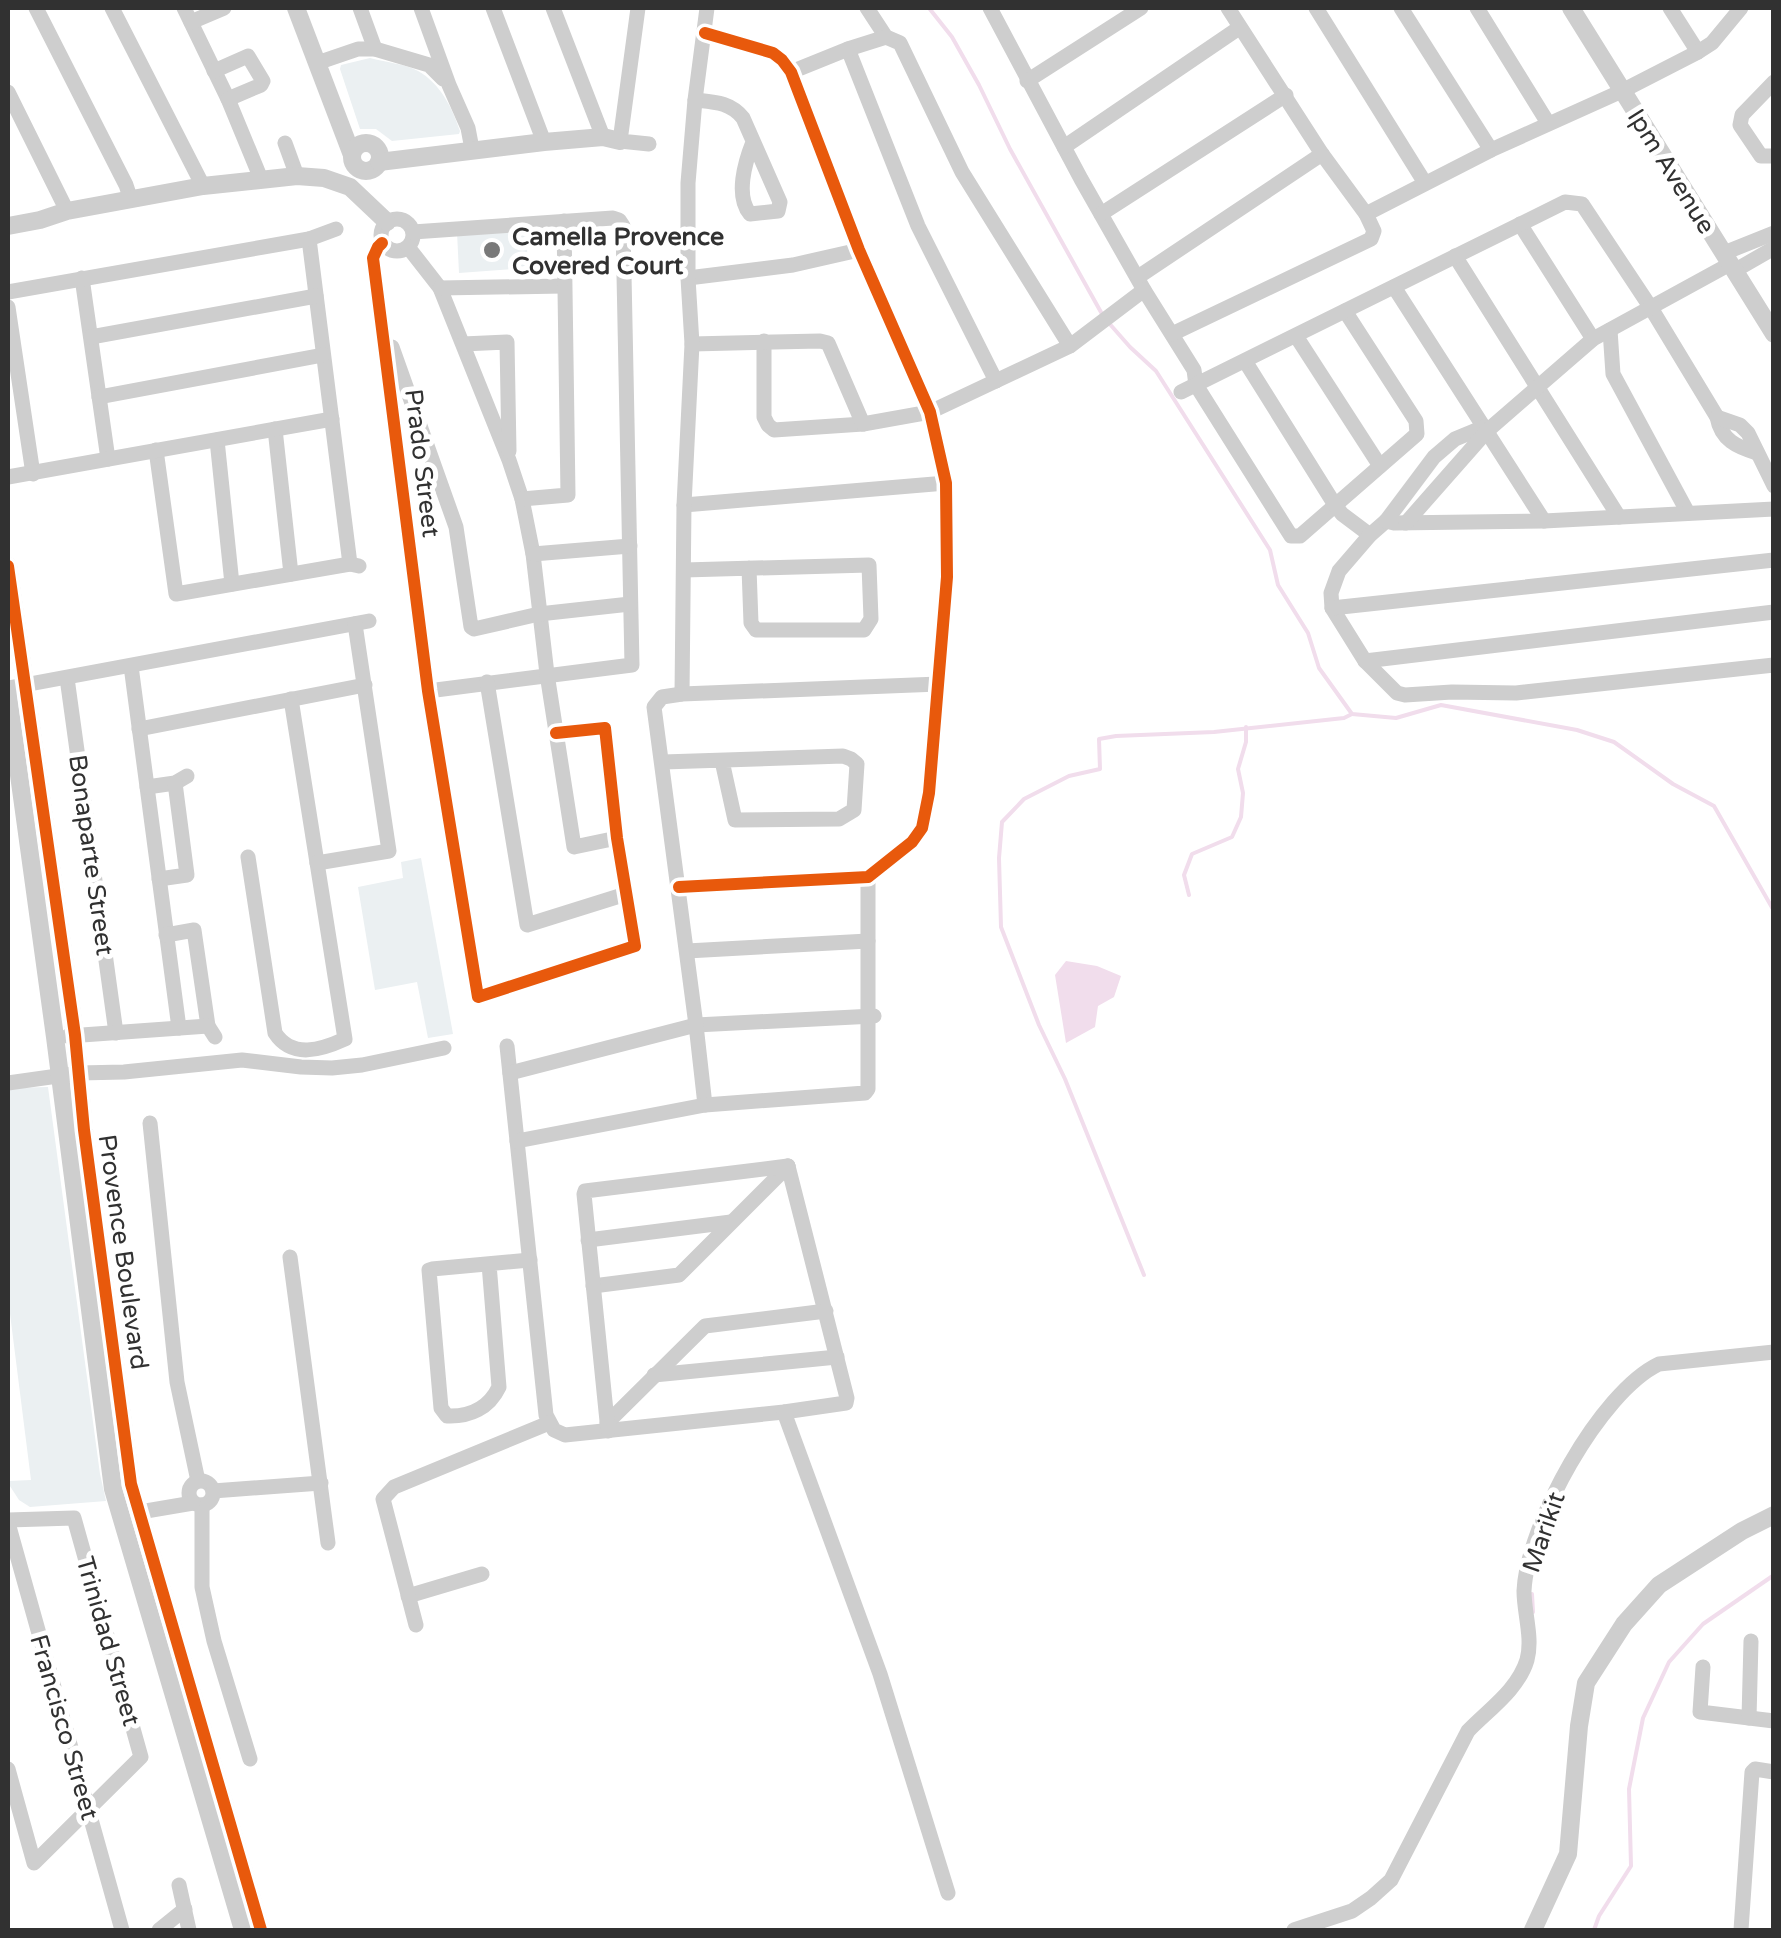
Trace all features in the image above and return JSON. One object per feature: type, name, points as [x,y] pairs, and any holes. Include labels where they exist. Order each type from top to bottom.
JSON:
[{"type":"street","points":[[36,8],[131,200]]},
{"type":"street","points":[[112,8],[202,186]]},
{"type":"street","points":[[224,8],[188,15],[261,179]]},
{"type":"street","points":[[296,8],[355,162]]},
{"type":"street","points":[[360,8],[375,50]]},
{"type":"street","points":[[421,8],[468,128],[472,149]]},
{"type":"street","points":[[493,8],[544,142]]},
{"type":"street","points":[[553,8],[612,139]]},
{"type":"street","points":[[622,8],[633,34]]},
{"type":"street","points":[[612,139],[638,8]]},
{"type":"street","points":[[682,694],[684,506],[692,344],[688,183],[707,8]]},
{"type":"street","points":[[866,8],[886,37],[900,43],[962,172],[1070,346]]},
{"type":"street","points":[[992,8],[1101,214],[1194,370],[1188,389]]},
{"type":"street","points":[[1028,81],[1141,8]]},
{"type":"street","points":[[1172,334],[1372,239],[1374,231],[1228,8]]},
{"type":"street","points":[[1316,8],[1425,182]]},
{"type":"street","points":[[1401,8],[1490,150]]},
{"type":"street","points":[[1477,8],[1548,123]]},
{"type":"street","name":"Ipm Avenue","points":[[1570,8],[1774,334]]},
{"type":"street","points":[[1670,8],[1698,52]]},
{"type":"street","points":[[1366,214],[1490,150],[1698,52],[1712,42],[1741,8]]},
{"type":"street","points":[[1064,147],[1239,28]]},
{"type":"street","points":[[679,887],[868,876],[912,842],[922,828],[928,793],[947,577],[946,483],[930,412],[859,250],[791,72],[773,53],[705,34]]},
{"type":"street","points":[[791,72],[886,37]]},
{"type":"street","points":[[317,63],[358,49],[375,50],[429,65],[449,85]]},
{"type":"street","points":[[848,49],[918,226],[996,381]]},
{"type":"street","points":[[214,71],[248,56],[262,80],[261,84],[228,99]]},
{"type":"street","points":[[1774,82],[1742,115],[1740,126],[1761,156],[1774,156]]},
{"type":"street","points":[[8,92],[67,211]]},
{"type":"street","points":[[1101,214],[1286,94]]},
{"type":"street","points":[[695,100],[724,103],[737,111],[753,142]]},
{"type":"street","points":[[350,186],[360,145],[369,144],[377,149],[378,162],[544,142],[612,139],[649,144]]},
{"type":"street","points":[[285,143],[296,176]]},
{"type":"street","points":[[764,342],[764,416],[774,430],[864,424],[930,412],[1070,346],[1112,314],[1141,284],[1322,154]]},
{"type":"street","points":[[8,226],[202,186],[296,176],[324,178],[350,186],[387,222]]},
{"type":"street","points":[[1188,389],[1565,202],[1582,204],[1717,417],[1740,425],[1753,441],[1774,486]]},
{"type":"street","points":[[428,691],[546,674],[632,664],[622,226],[618,220],[564,222],[410,240],[397,252],[382,243],[380,232],[392,219],[403,220],[410,240],[440,288],[522,499],[546,674],[574,847],[617,838]]},
{"type":"street","points":[[522,499],[568,495],[564,222]]},
{"type":"street","points":[[1520,224],[1593,339]]},
{"type":"street","points":[[8,292],[309,238],[336,229]]},
{"type":"street","points":[[1406,523],[1485,429],[1593,339],[1729,263],[1774,232]]},
{"type":"street","points":[[156,450],[176,594],[355,565],[309,238]]},
{"type":"street","name":"Prado Street","points":[[382,243],[373,258],[428,691],[478,997],[635,946],[626,894]]},
{"type":"street","points":[[1729,263],[1774,248]]},
{"type":"street","points":[[688,278],[793,265],[859,250]]},
{"type":"street","points":[[1455,256],[1619,517]]},
{"type":"street","points":[[82,278],[108,458]]},
{"type":"street","points":[[440,288],[564,286]]},
{"type":"street","points":[[1394,286],[1544,521]]},
{"type":"street","points":[[91,337],[316,296]]},
{"type":"street","points":[[8,307],[33,474]]},
{"type":"street","points":[[1188,389],[1291,536],[1300,536],[1417,434],[1416,421],[1345,311]]},
{"type":"street","points":[[382,320],[456,527],[470,627],[630,604]]},
{"type":"street","points":[[1610,330],[1612,374],[1688,513]]},
{"type":"street","points":[[1296,336],[1380,466]]},
{"type":"street","points":[[462,344],[507,342],[509,460]]},
{"type":"street","points":[[692,344],[828,343],[864,424]]},
{"type":"street","points":[[99,397],[324,355]]},
{"type":"street","points":[[1245,361],[1342,514],[1370,534]]},
{"type":"street","points":[[8,477],[332,420]]},
{"type":"street","points":[[1485,429],[1455,440],[1434,457],[1334,582],[1332,608],[1365,661],[1396,692],[1516,694],[1774,665]]},
{"type":"street","points":[[275,430],[291,574]]},
{"type":"street","points":[[216,440],[232,584]]},
{"type":"street","points":[[684,506],[946,483]]},
{"type":"street","points":[[1386,521],[1544,521],[1774,509]]},
{"type":"street","points":[[532,554],[630,546]]},
{"type":"street","points":[[1332,608],[1774,560]]},
{"type":"street","points":[[684,570],[749,568],[868,565],[871,619],[864,630],[756,630],[751,623],[749,568]]},
{"type":"street","name":"Provence Boulevard","points":[[8,566],[13,690],[55,1037],[70,1075],[122,1486],[243,1930]]},
{"type":"street","points":[[1365,661],[1774,612]]},
{"type":"street","points":[[13,690],[362,622],[364,686],[389,850],[317,862]]},
{"type":"street","points":[[131,666],[178,1028]]},
{"type":"street","name":"Bonaparte Street","points":[[68,678],[116,1032]]},
{"type":"street","points":[[486,682],[527,925],[626,894],[605,728],[556,734]]},
{"type":"street","points":[[704,1105],[654,707],[662,697],[682,694],[939,684]]},
{"type":"street","points":[[139,729],[364,686]]},
{"type":"street","name":"Provence Boulevard","points":[[13,690],[75,1035],[70,1075]]},
{"type":"street","points":[[248,858],[274,1033],[288,1047],[307,1051],[345,1039],[291,699]]},
{"type":"street","points":[[662,762],[843,756],[857,764],[854,810],[839,819],[735,820],[722,761]]},
{"type":"street","points":[[147,787],[181,780],[186,875],[159,879]]},
{"type":"street","points":[[517,1141],[704,1105],[865,1094],[873,1016],[868,876]]},
{"type":"street","points":[[55,1037],[178,1028],[212,1032],[200,929],[166,936]]},
{"type":"street","points":[[687,951],[868,941]]},
{"type":"street","points":[[510,1073],[696,1025],[873,1016]]},
{"type":"street","points":[[506,1046],[546,1414],[554,1430],[565,1435],[608,1427],[846,1403],[788,1166]]},
{"type":"street","points":[[8,1083],[242,1060],[332,1068],[444,1048]]},
{"type":"street","points":[[150,1123],[177,1382],[198,1481]]},
{"type":"street","points":[[593,1286],[679,1275],[788,1166]]},
{"type":"street","points":[[608,1427],[584,1194],[587,1190],[788,1166]]},
{"type":"street","points":[[588,1240],[731,1222]]},
{"type":"street","points":[[290,1257],[328,1543]]},
{"type":"street","points":[[489,1264],[499,1387],[486,1407],[447,1416],[441,1408],[428,1274],[432,1270],[489,1264],[530,1260]]},
{"type":"street","points":[[608,1427],[704,1326],[826,1311]]},
{"type":"street","name":"Marikit","points":[[1294,1930],[1352,1911],[1391,1880],[1468,1731],[1518,1678],[1529,1649],[1524,1590],[1530,1560],[1567,1466],[1596,1424],[1627,1388],[1659,1364],[1774,1352]]},
{"type":"street","points":[[654,1375],[837,1357]]},
{"type":"street","points":[[784,1412],[880,1674],[948,1893]]},
{"type":"street","points":[[416,1625],[383,1499],[394,1487],[549,1423]]},
{"type":"street","points":[[140,1512],[211,1500],[213,1491],[208,1483],[198,1481]]},
{"type":"street","points":[[198,1481],[189,1490],[190,1499],[198,1504]]},
{"type":"street","points":[[213,1491],[321,1483]]},
{"type":"street","name":"Provence Boulevard","points":[[122,1486],[140,1512],[262,1930]]},
{"type":"street","points":[[198,1504],[202,1587],[250,1759]]},
{"type":"street","points":[[1533,1930],[1568,1854],[1586,1682],[1624,1624],[1659,1585],[1774,1515]]},
{"type":"street","name":"Trinidad Street","points":[[8,1522],[82,1518],[141,1756],[88,1808]]},
{"type":"street","name":"Francisco Street","points":[[8,1522],[122,1930]]},
{"type":"street","points":[[408,1596],[482,1574]]},
{"type":"street","points":[[1749,1718],[1752,1640]]},
{"type":"street","points":[[1704,1667],[1700,1712],[1774,1721]]},
{"type":"street","points":[[8,1769],[30,1866],[88,1808]]},
{"type":"street","points":[[1741,1930],[1752,1772],[1774,1772]]},
{"type":"street","points":[[180,1884],[189,1930]]},
{"type":"street","points":[[159,1930],[185,1909]]},
{"type":"shaded area","points":[[370,58],[426,76],[449,105],[459,134],[392,141],[376,129],[360,129],[340,69],[341,65]]},
{"type":"shaded area","name":"Camella Provence Covered Court","points":[[526,228],[528,268],[459,273],[457,232]]},
{"type":"shaded area","points":[[421,858],[453,1034],[428,1038],[417,982],[375,990],[358,887],[403,878],[401,862]]},
{"type":"shaded area","points":[[1066,961],[1097,966],[1121,976],[1114,997],[1098,1006],[1095,1027],[1066,1043],[1055,975]]},
{"type":"shaded area","points":[[48,1087],[106,1501],[30,1507],[19,1500],[8,1483],[31,1480],[8,1298],[8,1088]]},
{"type":"waterway","points":[[929,8],[952,37],[1102,314]]},
{"type":"waterway","points":[[1108,322],[1156,371],[1270,550],[1278,585],[1308,633],[1319,668],[1352,714],[1396,718],[1441,705],[1577,730],[1614,742],[1673,784],[1714,806],[1774,911]]},
{"type":"waterway","points":[[1144,1275],[1001,927],[1002,822],[1024,799],[1069,776],[1100,769],[1099,739],[1214,732],[1352,714]]},
{"type":"waterway","points":[[1189,895],[1184,875],[1192,854],[1232,837],[1241,817],[1243,793],[1238,769],[1246,727]]},
{"type":"waterway","points":[[1594,1930],[1631,1866],[1629,1789],[1643,1718],[1669,1662],[1703,1624],[1774,1575]]},
{"type":"waterway","points":[[1532,1594],[1533,1612]]},
{"type":"cycle path","points":[[679,887],[868,877],[912,842],[922,828],[929,793],[947,577],[946,483],[930,412],[859,250],[791,72],[773,53],[705,33]]},
{"type":"cycle path","points":[[382,243],[373,258],[428,691],[478,997],[635,946],[617,838],[605,728],[556,733]]},
{"type":"cycle path","points":[[8,566],[75,1035],[131,1484],[261,1930]]},
{"type":"place","name":"Camella Provence Covered Court","points":[[492,250]]}]
